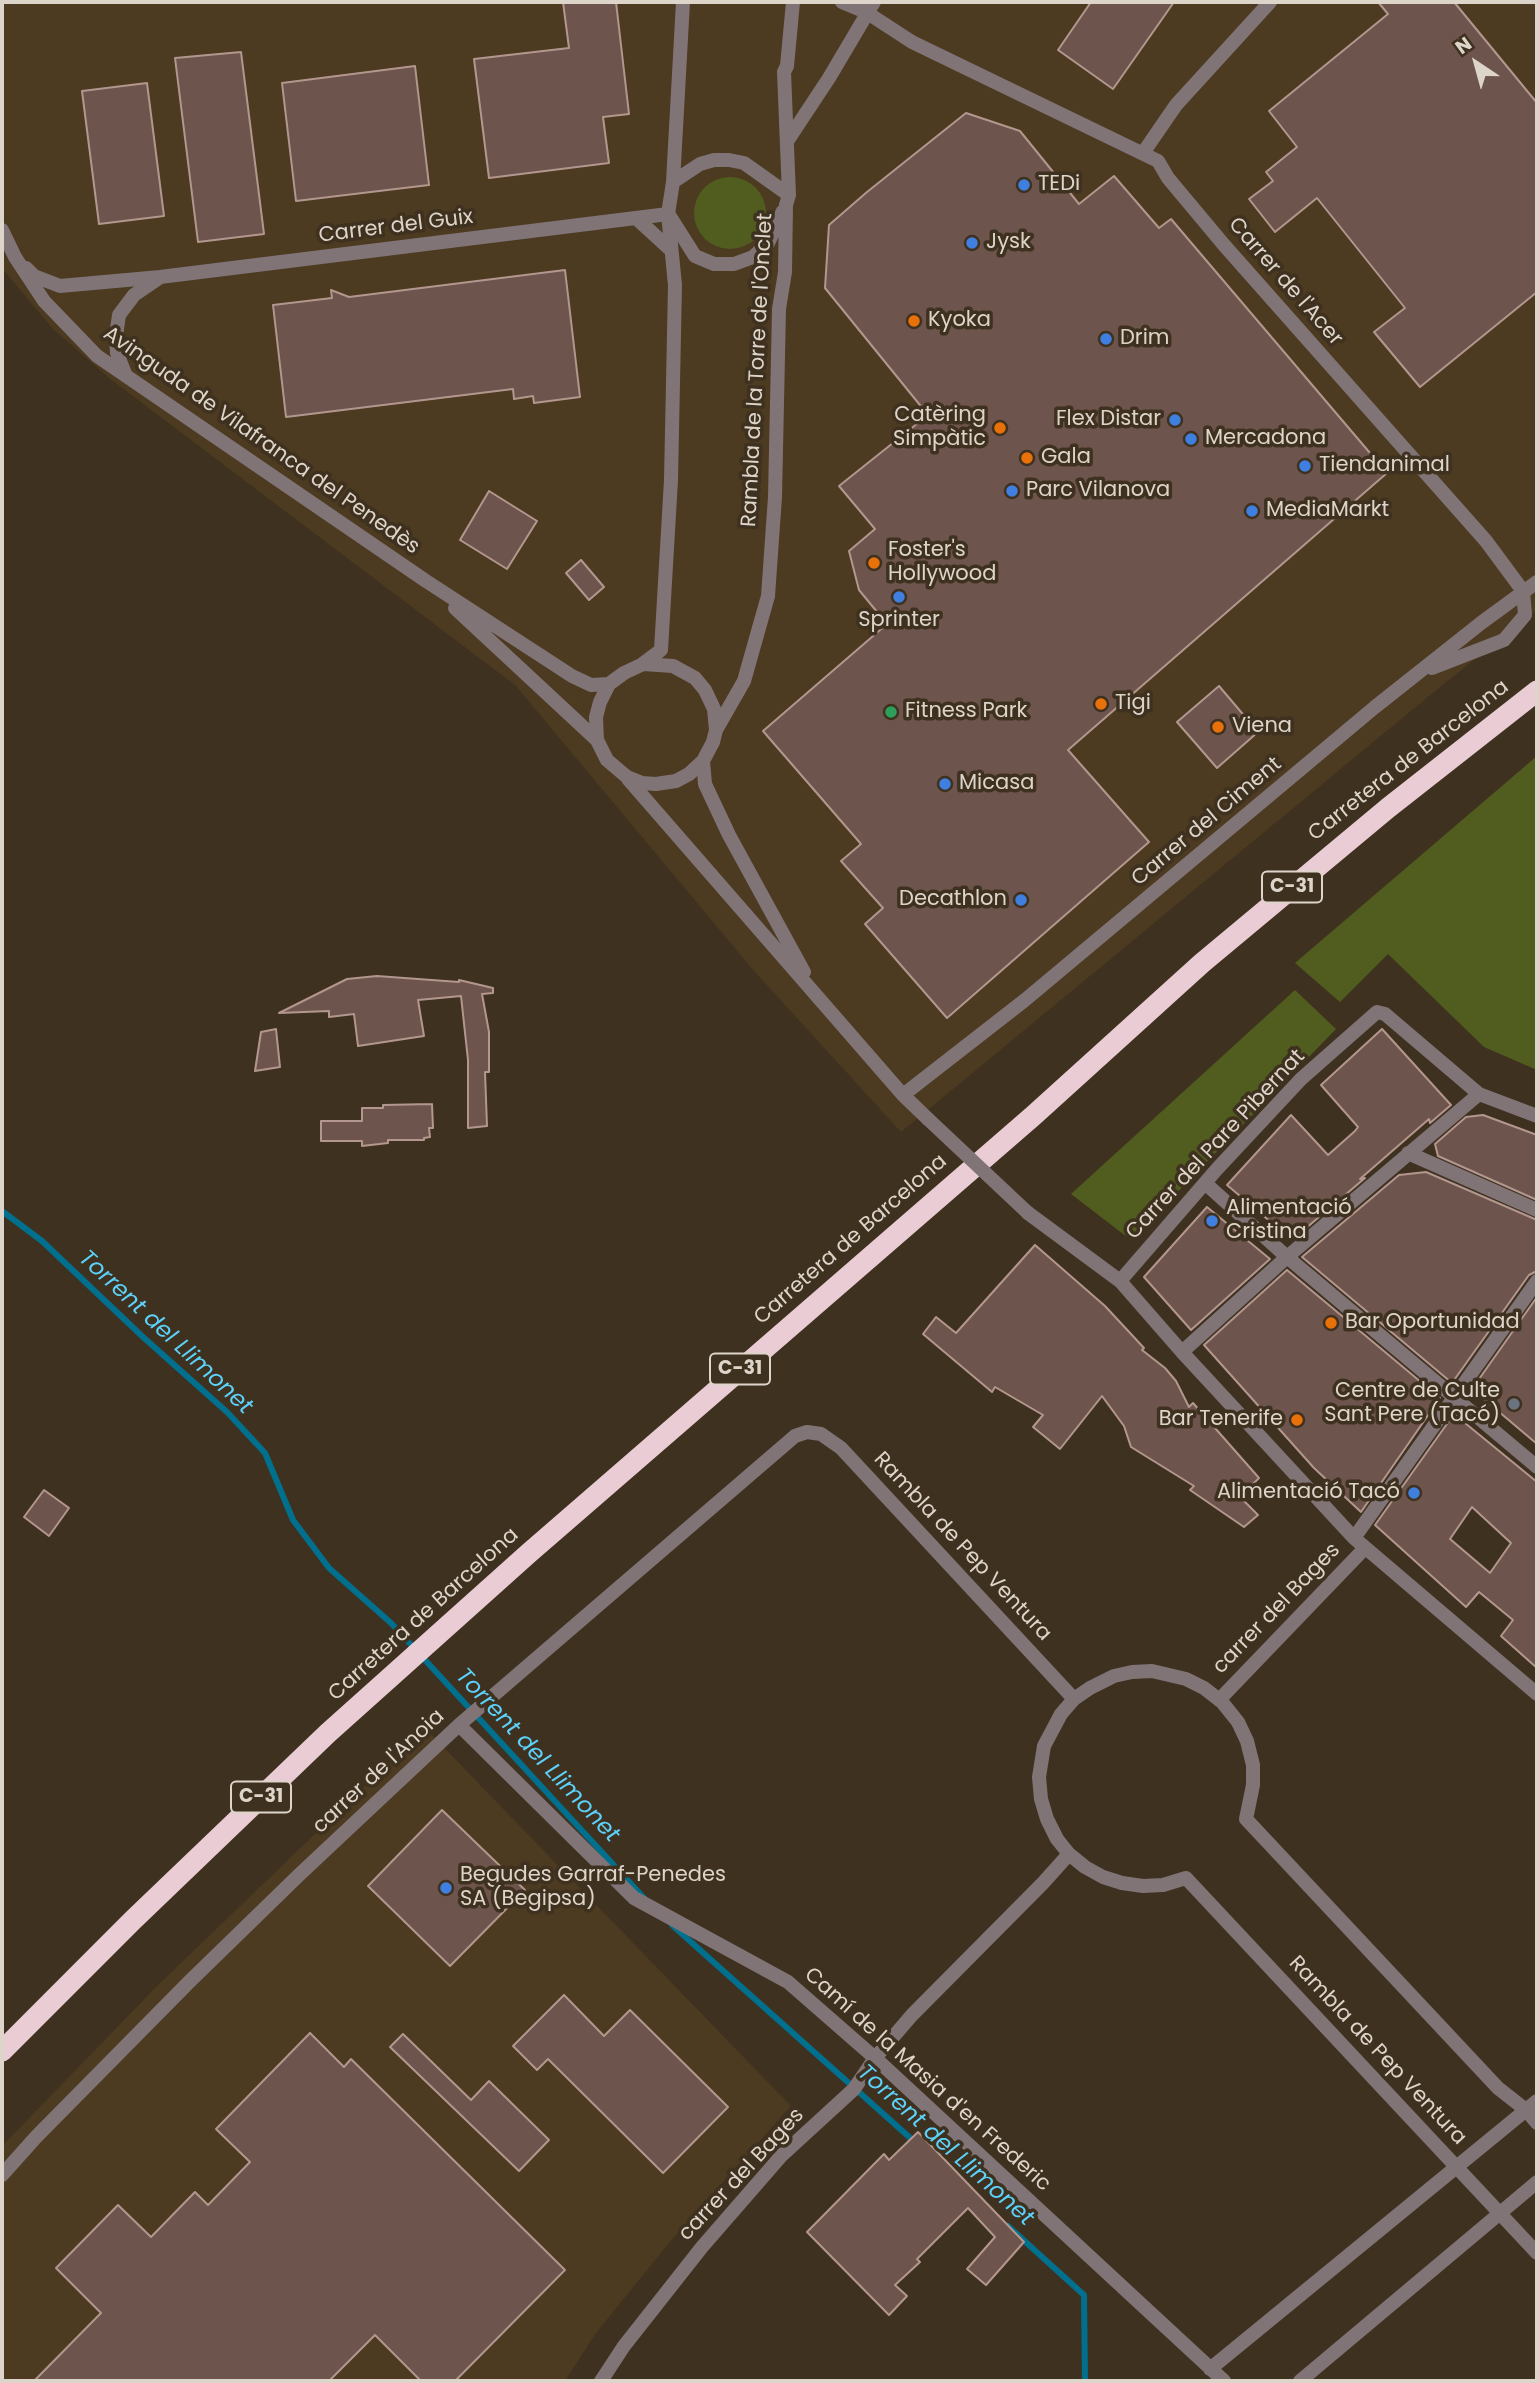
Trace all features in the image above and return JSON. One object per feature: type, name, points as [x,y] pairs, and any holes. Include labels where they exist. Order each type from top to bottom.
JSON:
[{"type":"highway","name":"Carretera de Barcelona","points":[[2,2051],[133,1920],[328,1733],[529,1553],[1033,1116],[1202,963],[1388,808],[1537,691]]},
{"type":"street","points":[[683,2],[673,182],[668,214],[675,285],[671,458],[661,650],[609,684],[600,702],[596,717],[597,740],[607,760],[626,777],[903,1096],[1028,1213],[1120,1281],[1182,1352],[1360,1543],[1537,1694]]},
{"type":"street","name":"Rambla de la Torre de l'Onclet","points":[[716,730],[744,681],[768,596],[775,497],[779,309],[785,272],[788,200],[784,72],[787,66],[793,2]]},
{"type":"street","name":"Carrer de l'Acer","points":[[842,2],[870,7],[912,42],[1158,161],[1168,178],[1224,245],[1486,541],[1522,591]]},
{"type":"street","points":[[1143,153],[1176,105],[1270,2]]},
{"type":"street","points":[[788,140],[829,78],[870,7]]},
{"type":"street","points":[[668,214],[695,256],[714,264],[734,264],[753,257],[768,243],[788,200],[744,163],[729,160],[700,164],[673,182]]},
{"type":"street","name":"Carrer del Guix","points":[[15,257],[34,276],[60,286],[160,277],[668,214]]},
{"type":"street","points":[[636,218],[671,250]]},
{"type":"street","name":"Avinguda de Vilafranca del Penedès","points":[[2,230],[15,257],[44,301],[97,356],[426,581],[572,676],[591,685],[609,684]]},
{"type":"street","name":"Carrer del Guix","points":[[126,376],[117,353],[119,315],[134,295],[160,277]]},
{"type":"street","name":"Avinguda de Vilafranca del Penedès","points":[[426,581],[597,740]]},
{"type":"street","name":"Carrer del Ciment","points":[[903,1096],[1025,1000],[1375,707],[1537,582]]},
{"type":"street","points":[[1421,672],[1504,640],[1525,615],[1522,591]]},
{"type":"street","points":[[626,777],[656,785],[676,781],[689,774],[703,761],[716,730],[714,709],[705,690],[695,678],[673,666],[643,664]]},
{"type":"street","points":[[703,761],[705,784],[729,835],[814,992]]},
{"type":"street","name":"Carrer del Pare Pibernat","points":[[1120,1281],[1301,1079],[1377,1012],[1385,1014],[1479,1094]]},
{"type":"street","points":[[1182,1352],[1287,1258],[1479,1094],[1537,1116]]},
{"type":"street","points":[[1408,1153],[1537,1210]]},
{"type":"street","points":[[1205,1183],[1287,1258],[1537,1467]]},
{"type":"street","name":"carrer del Bages","points":[[1219,1700],[1360,1543],[1454,1397],[1536,1286]]},
{"type":"street","name":"Rambla de Pep Ventura","points":[[812,1433],[821,1434],[841,1448],[1074,1699]]},
{"type":"street","name":"carrer de l'Anoia","points":[[2,2175],[189,1982],[459,1726],[795,1436],[812,1433]]},
{"type":"street","points":[[1069,1854],[1057,1839],[1047,1819],[1041,1800],[1039,1777],[1044,1746],[1052,1728],[1074,1699],[1114,1676],[1152,1671],[1186,1679],[1204,1688],[1219,1700],[1238,1722],[1247,1741],[1253,1765],[1253,1785],[1246,1819],[1498,2088],[1532,2106],[1537,2123]]},
{"type":"street","name":"Camí de la Masia d'en Frederic","points":[[459,1726],[634,1898],[788,1982],[875,2058],[1224,2381]]},
{"type":"street","name":"carrer del Bages","points":[[601,2381],[624,2346],[702,2247],[782,2155],[854,2089],[875,2058],[912,2015],[1069,1854]]},
{"type":"street","name":"Rambla de Pep Ventura","points":[[1069,1854],[1103,1877],[1122,1883],[1163,1885],[1185,1878],[1537,2253]]},
{"type":"street","points":[[1210,2369],[1532,2106]]},
{"type":"street","points":[[1300,2381],[1537,2182]]},
{"type":"shaded area","points":[[2,2],[1537,2],[1537,610],[901,1132],[754,971],[515,685],[109,378],[52,328],[2,268]]},
{"type":"shaded area","points":[[425,1728],[791,2106],[669,2243],[596,2333],[565,2381],[2,2381],[2,2146],[156,1987]]},
{"type":"green space","points":[[737,177],[756,187],[764,199],[764,227],[756,239],[744,247],[723,249],[704,239],[696,227],[694,206],[704,187],[716,179]]},
{"type":"green space","points":[[1537,756],[1537,1070],[1484,1047],[1388,954],[1340,1002],[1295,963]]},
{"type":"green space","points":[[1295,990],[1336,1029],[1131,1240],[1071,1194]]},
{"type":"building","points":[[563,2],[616,2],[629,114],[603,117],[609,163],[489,178],[474,59],[569,48]]},
{"type":"building","points":[[1091,2],[1174,2],[1113,89],[1058,50]]},
{"type":"building","points":[[1378,2],[1454,2],[1537,103],[1537,292],[1420,387],[1374,332],[1405,308],[1317,198],[1275,232],[1249,199],[1273,181],[1266,172],[1297,147],[1269,111],[1388,14]]},
{"type":"building","points":[[241,52],[264,234],[198,242],[175,58]]},
{"type":"building","points":[[415,66],[429,185],[296,201],[282,83]]},
{"type":"building","points":[[147,83],[164,216],[99,224],[82,91]]},
{"type":"building","points":[[966,113],[1020,131],[1079,204],[1114,176],[1159,228],[1171,219],[1387,473],[1068,750],[1149,842],[947,1018],[865,924],[883,908],[841,861],[861,844],[763,731],[887,624],[859,590],[849,551],[875,529],[839,486],[928,415],[825,288],[829,225]]},
{"type":"building","points":[[565,270],[580,397],[534,403],[533,396],[514,399],[513,389],[286,417],[273,305],[332,298],[331,290],[349,297]]},
{"type":"building","points":[[489,491],[537,521],[507,569],[460,540]]},
{"type":"building","points":[[581,560],[604,587],[589,600],[566,573]]},
{"type":"building","name":"Viena","points":[[1219,686],[1258,732],[1217,768],[1177,722]]},
{"type":"building","points":[[377,976],[459,980],[493,988],[493,993],[482,994],[489,1032],[489,1072],[485,1072],[487,1126],[468,1128],[468,1060],[461,996],[418,1000],[424,1036],[358,1046],[354,1014],[329,1017],[329,1011],[279,1013],[347,979]]},
{"type":"building","points":[[276,1029],[280,1067],[255,1071],[261,1032]]},
{"type":"building","points":[[1382,1029],[1451,1105],[1430,1123],[1429,1119],[1292,1240],[1227,1185],[1291,1115],[1328,1155],[1355,1131],[1358,1127],[1321,1085]]},
{"type":"building","points":[[432,1104],[433,1128],[429,1128],[430,1137],[424,1140],[388,1140],[388,1143],[362,1146],[362,1141],[321,1141],[321,1121],[362,1121],[362,1108]]},
{"type":"building","points":[[1483,1115],[1537,1135],[1537,1200],[1438,1156],[1435,1144],[1466,1117]]},
{"type":"building","points":[[1426,1172],[1537,1220],[1537,1271],[1529,1275],[1452,1383],[1302,1257],[1399,1175]]},
{"type":"building","points":[[1207,1207],[1270,1259],[1191,1330],[1144,1277]]},
{"type":"building","points":[[1035,1245],[1105,1306],[1144,1348],[1142,1350],[1165,1368],[1176,1381],[1189,1407],[1193,1403],[1259,1478],[1240,1497],[1258,1515],[1244,1527],[1190,1490],[1194,1486],[1131,1447],[1124,1426],[1102,1396],[1060,1449],[1033,1427],[1043,1415],[995,1387],[992,1392],[923,1334],[936,1317],[956,1333]]},
{"type":"building","points":[[1287,1270],[1440,1398],[1361,1512],[1314,1468],[1204,1345]]},
{"type":"building","points":[[1537,1297],[1537,1444],[1472,1389]]},
{"type":"building","points":[[1454,1414],[1537,1482],[1537,1668],[1501,1636],[1513,1620],[1479,1592],[1466,1607],[1375,1525]],"holes":[[[1472,1507],[1511,1543],[1490,1573],[1450,1539]]]},
{"type":"building","points":[[44,1490],[69,1508],[49,1536],[24,1517]]},
{"type":"building","name":"Begudes Garraf-Penedes SA (Begipsa)","points":[[442,1810],[525,1890],[450,1966],[368,1886]]},
{"type":"building","points":[[564,1995],[604,2036],[630,2010],[728,2107],[663,2173],[548,2059],[537,2070],[513,2046]]},
{"type":"building","points":[[310,2033],[344,2067],[351,2059],[565,2270],[455,2381],[421,2381],[375,2335],[329,2381],[34,2381],[101,2313],[56,2268],[118,2205],[151,2237],[195,2192],[208,2205],[250,2162],[216,2129]]},
{"type":"building","points":[[403,2034],[471,2100],[489,2081],[549,2140],[519,2171],[390,2047]]},
{"type":"building","points":[[918,2132],[1024,2242],[986,2285],[967,2269],[995,2237],[968,2208],[917,2259],[920,2262],[895,2285],[907,2296],[889,2315],[807,2232],[884,2154],[889,2160]]},
{"type":"waterway","name":"Torrent del Llimonet","points":[[2,1211],[42,1241],[227,1412],[265,1453],[293,1520],[329,1568],[391,1623],[644,1898]]},
{"type":"waterway","name":"Torrent del Llimonet","points":[[672,1925],[917,2144]]},
{"type":"waterway","name":"Torrent del Llimonet","points":[[1008,2226],[1084,2295],[1085,2381]]},
{"type":"place","name":"TEDi","points":[[1024,185]]},
{"type":"place","name":"Jysk","points":[[972,243]]},
{"type":"place","name":"Kyoka","points":[[914,321]]},
{"type":"place","name":"Drim","points":[[1106,339]]},
{"type":"place","name":"Flex Distar","points":[[1175,420]]},
{"type":"place","name":"Catèring Simpàtic","points":[[1000,428]]},
{"type":"place","name":"Mercadona","points":[[1191,439]]},
{"type":"place","name":"Gala","points":[[1027,458]]},
{"type":"place","name":"Tiendanimal","points":[[1305,466]]},
{"type":"place","name":"Parc Vilanova","points":[[1012,491]]},
{"type":"place","name":"MediaMarkt","points":[[1252,511]]},
{"type":"place","name":"Foster's Hollywood","points":[[874,563]]},
{"type":"place","name":"Sprinter","points":[[899,597]]},
{"type":"place","name":"Tigi","points":[[1101,704]]},
{"type":"place","name":"Fitness Park","points":[[891,712]]},
{"type":"place","name":"Viena","points":[[1218,727]]},
{"type":"place","name":"Micasa","points":[[945,784]]},
{"type":"place","name":"Decathlon","points":[[1021,900]]},
{"type":"place","name":"Alimentació Cristina","points":[[1212,1221]]},
{"type":"place","name":"Bar Oportunidad","points":[[1331,1323]]},
{"type":"place","name":"Centre de Culte Sant Pere (Tacó)","points":[[1514,1404]]},
{"type":"place","name":"Bar Tenerife","points":[[1297,1420]]},
{"type":"place","name":"Alimentació Tacó","points":[[1414,1493]]},
{"type":"place","name":"Begudes Garraf-Penedes SA (Begipsa)","points":[[446,1888]]}]
